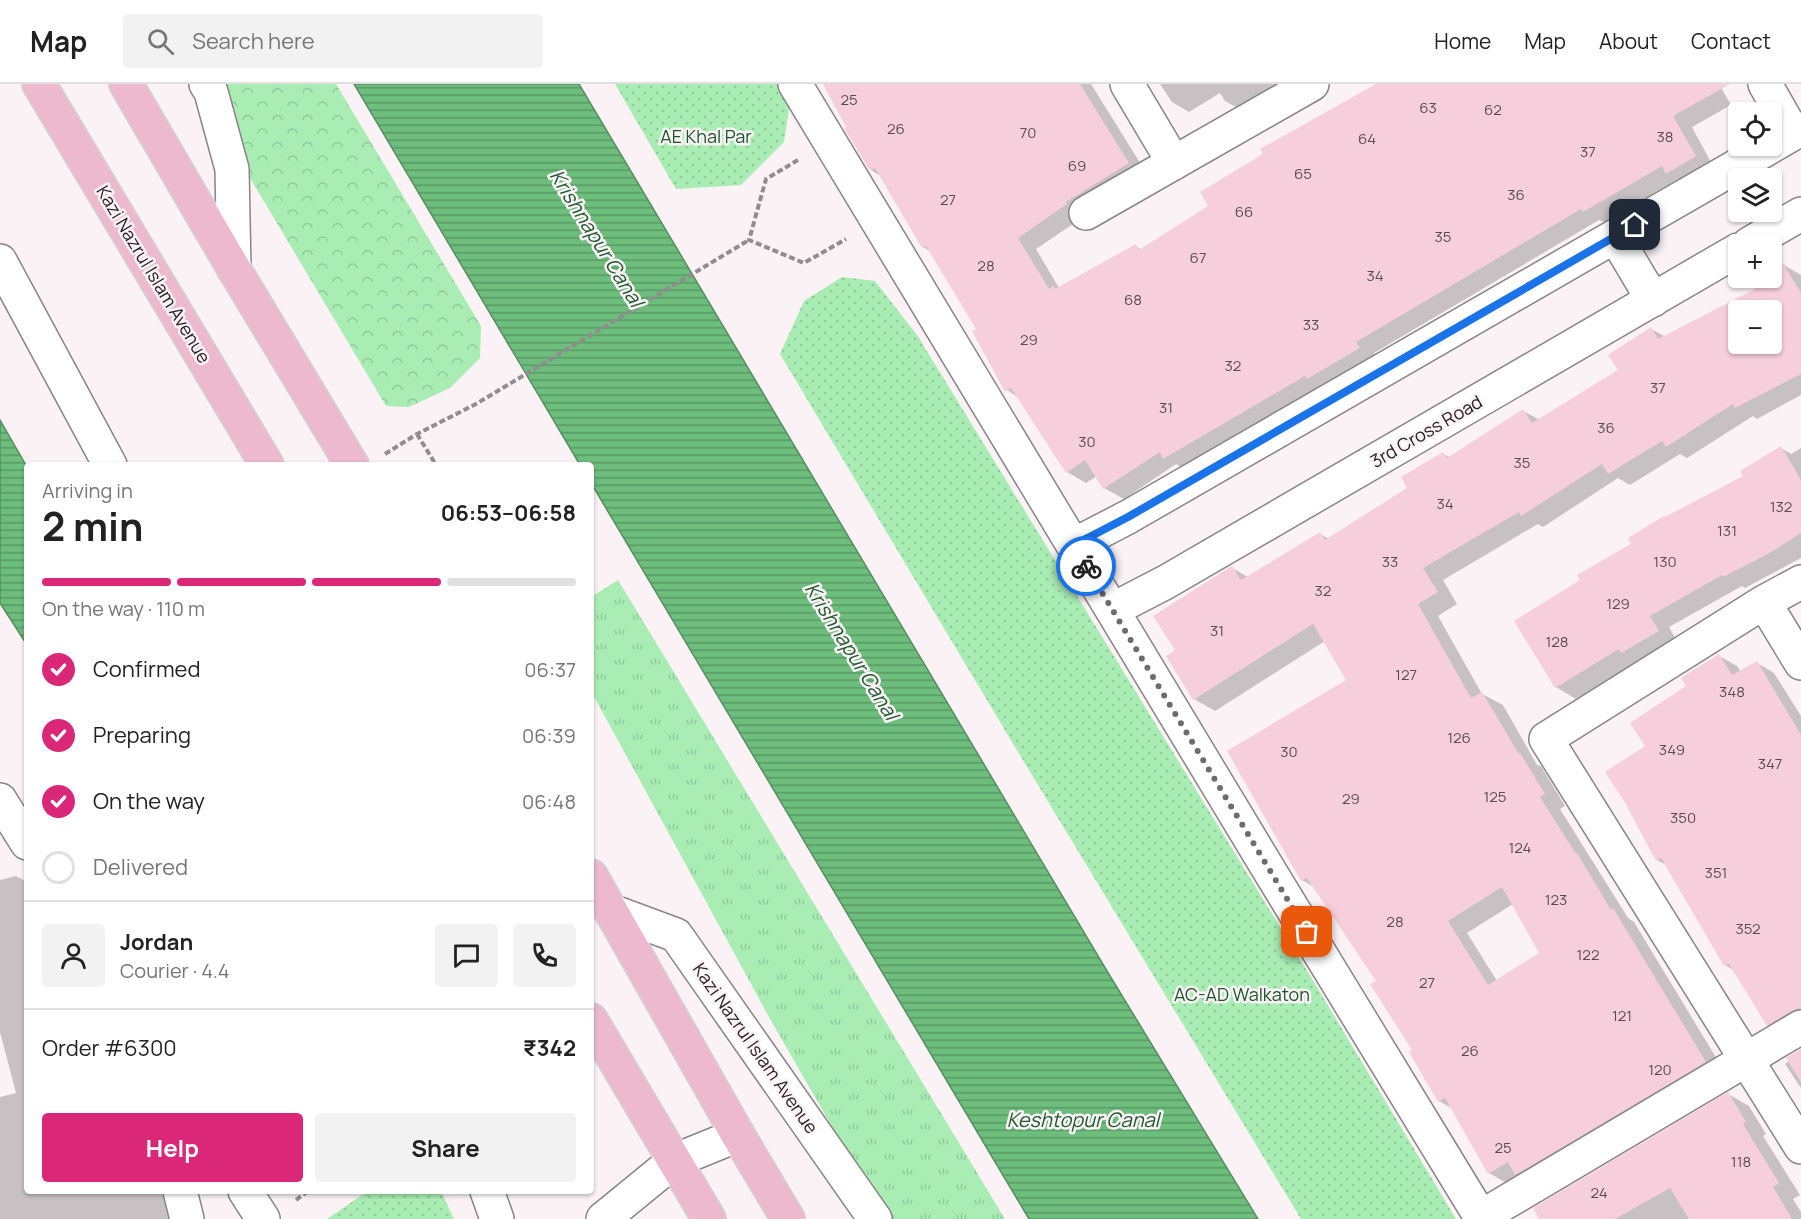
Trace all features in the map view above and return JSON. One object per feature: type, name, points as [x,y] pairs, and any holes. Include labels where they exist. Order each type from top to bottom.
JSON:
[{"type":"main road","name":"Kazi Nazrul Islam Avenue","points":[[39,84],[265,462]]},
{"type":"main road","points":[[126,84],[234,269],[364,462]]},
{"type":"main road","points":[[594,881],[788,1219]]},
{"type":"main road","points":[[594,1025],[709,1219]]},
{"type":"street","points":[[795,84],[1482,1218],[1801,1027]]},
{"type":"street","points":[[1127,84],[1174,163]]},
{"type":"street","points":[[1086,213],[1312,84]]},
{"type":"street","points":[[1074,545],[1128,517],[1797,131],[1765,84]]},
{"type":"street","points":[[213,87],[232,169],[234,269]]},
{"type":"street","points":[[1766,234],[1801,214]]},
{"type":"street","points":[[1615,236],[1653,300]]},
{"type":"street","name":"3rd Cross Road","points":[[1112,610],[1166,582],[1728,256]]},
{"type":"street","points":[[0,261],[108,462]]},
{"type":"street","points":[[1801,582],[1764,602],[1546,738],[1801,1147]]},
{"type":"street","points":[[1764,602],[1801,663]]},
{"type":"street","points":[[0,800],[24,838]]},
{"type":"street","name":"Kazi Nazrul Islam Avenue","points":[[611,911],[676,935],[874,1219]]},
{"type":"street","points":[[603,1219],[674,1161],[738,1135]]},
{"type":"street","points":[[181,1194],[187,1219]]},
{"type":"street","points":[[247,1194],[263,1219]]},
{"type":"street","points":[[488,1194],[497,1219]]},
{"type":"path","points":[[364,462],[476,404],[749,240],[766,179]]},
{"type":"path","points":[[749,240],[804,262],[878,220]]},
{"type":"path","points":[[417,434],[434,462]]},
{"type":"green space","points":[[194,84],[336,84],[481,326],[480,358],[450,388],[409,407],[386,406]]},
{"type":"green space","name":"AE Khal Par","points":[[615,84],[778,84],[790,103],[784,142],[741,185],[676,189]]},
{"type":"green space","name":"AC-AD Walkaton","points":[[842,277],[875,281],[917,335],[1312,979],[1456,1219],[1301,1219],[780,354],[804,301]]},
{"type":"green space","points":[[618,580],[1005,1219],[885,1219],[769,1017],[594,696],[594,595]]},
{"type":"green space","points":[[364,1194],[442,1194],[454,1219],[327,1219]]},
{"type":"water","name":"Keshtopur Canal","points":[[354,84],[579,84],[1107,971],[1258,1219],[1029,1219],[594,488],[594,462],[578,462]]},
{"type":"water","points":[[0,420],[24,462],[24,640],[0,603]]},
{"type":"building","points":[[823,84],[1080,84],[1129,163],[1066,202],[1067,204],[1018,238],[1049,289],[1054,286],[1055,289],[1136,244],[1139,250],[1208,206],[1200,192],[1263,154],[1260,149],[1376,84],[1730,84],[1673,116],[1696,156],[1666,174],[1662,166],[1583,212],[1581,209],[1356,342],[1360,348],[1307,379],[1305,376],[1163,459],[1160,452],[1103,489],[1085,460],[1066,473],[1011,388],[1005,392],[972,331],[976,329],[926,246],[922,248],[875,168],[870,171],[844,128],[846,127]]},
{"type":"building","points":[[1782,262],[1801,293],[1801,374],[1735,408],[1733,404],[1666,447],[1662,441],[1608,474],[1602,464],[1521,516],[1519,512],[1423,568],[1438,592],[1418,604],[1471,698],[1482,692],[1545,794],[1540,797],[1611,910],[1613,908],[1706,1062],[1515,1175],[1508,1162],[1488,1174],[1445,1098],[1438,1102],[1409,1052],[1412,1050],[1370,984],[1376,981],[1307,878],[1301,881],[1227,751],[1346,680],[1313,624],[1193,700],[1166,656],[1175,650],[1153,616],[1232,566],[1241,580],[1320,532],[1325,540],[1407,488],[1401,477],[1443,452],[1447,458],[1523,409],[1532,423],[1618,370],[1608,355],[1651,327],[1658,339],[1728,303],[1728,354],[1782,354],[1782,300],[1734,300],[1755,289],[1782,288]],"holes":[[[1502,887],[1539,953],[1488,985],[1448,921]]]},
{"type":"building","points":[[1781,446],[1801,480],[1801,533],[1768,554],[1723,577],[1722,575],[1650,616],[1659,631],[1621,653],[1619,649],[1555,688],[1514,621],[1580,580],[1577,575],[1631,544],[1628,538],[1664,516],[1743,476],[1740,471]]},
{"type":"building","points":[[1719,654],[1732,675],[1757,661],[1801,735],[1801,1008],[1791,1011],[1767,1026],[1729,964],[1724,966],[1661,858],[1656,861],[1624,801],[1605,772],[1645,746],[1630,723],[1686,686],[1681,678]]},
{"type":"building","points":[[1801,1049],[1801,1082],[1786,1058]]},
{"type":"building","points":[[1728,1092],[1746,1122],[1743,1124],[1779,1183],[1773,1187],[1792,1219],[1689,1219],[1670,1188],[1615,1219],[1539,1219],[1533,1208]]},
{"type":"way so far","points":[[1086,566],[1307,932]]},
{"type":"route","points":[[1086,566],[1074,545],[1128,517],[1635,225]]},
{"type":"water label","name":"Krishnapur Canal","points":[[597,238]]},
{"type":"water label","name":"Krishnapur Canal","points":[[852,651]]}]
